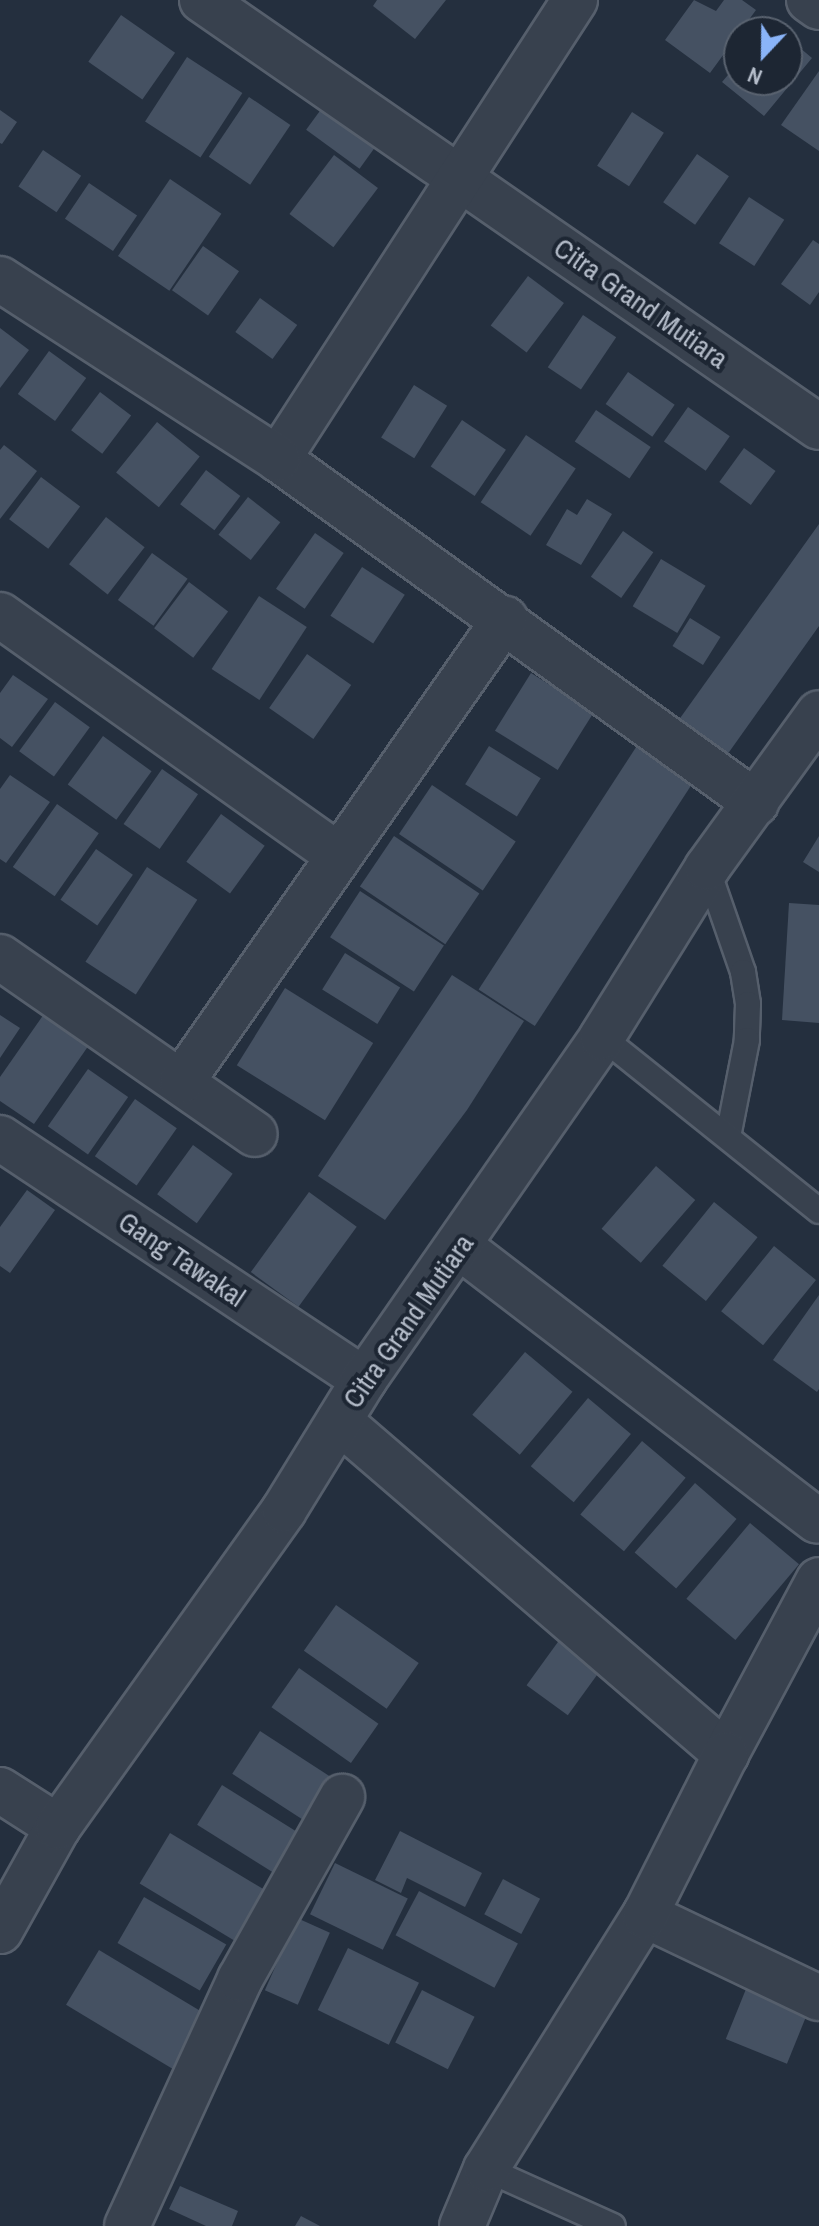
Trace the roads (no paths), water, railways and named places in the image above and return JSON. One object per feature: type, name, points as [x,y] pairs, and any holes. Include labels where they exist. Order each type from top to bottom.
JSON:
[{"type":"street","name":"Citra Grand Mutiara","points":[[202,0],[819,427]]},
{"type":"street","points":[[278,459],[463,179],[575,0]]},
{"type":"street","points":[[809,0],[819,7]]},
{"type":"street","points":[[0,279],[278,459],[505,619],[756,803]]},
{"type":"street","points":[[0,615],[339,856]]},
{"type":"street","points":[[182,1081],[505,619]]},
{"type":"street","name":"Citra Grand Mutiara","points":[[0,1931],[58,1827],[284,1510],[364,1380],[602,1037],[707,868],[819,713]]},
{"type":"street","points":[[0,957],[255,1134]]},
{"type":"street","name":"Gang Tawakal","points":[[0,1138],[364,1380]]},
{"type":"street","points":[[459,1246],[817,1521]]},
{"type":"street","points":[[339,1421],[726,1754]]},
{"type":"street","points":[[462,2226],[486,2169],[645,1915],[819,1580]]},
{"type":"street","points":[[0,1790],[58,1827]]},
{"type":"street","points":[[127,2226],[240,1979],[342,1797]]},
{"type":"street","points":[[645,1915],[819,1998]]},
{"type":"lane","points":[[707,868],[743,972],[748,1004],[747,1040],[728,1137]]},
{"type":"lane","points":[[602,1037],[819,1211]]},
{"type":"lane","points":[[486,2169],[613,2226]]}]
